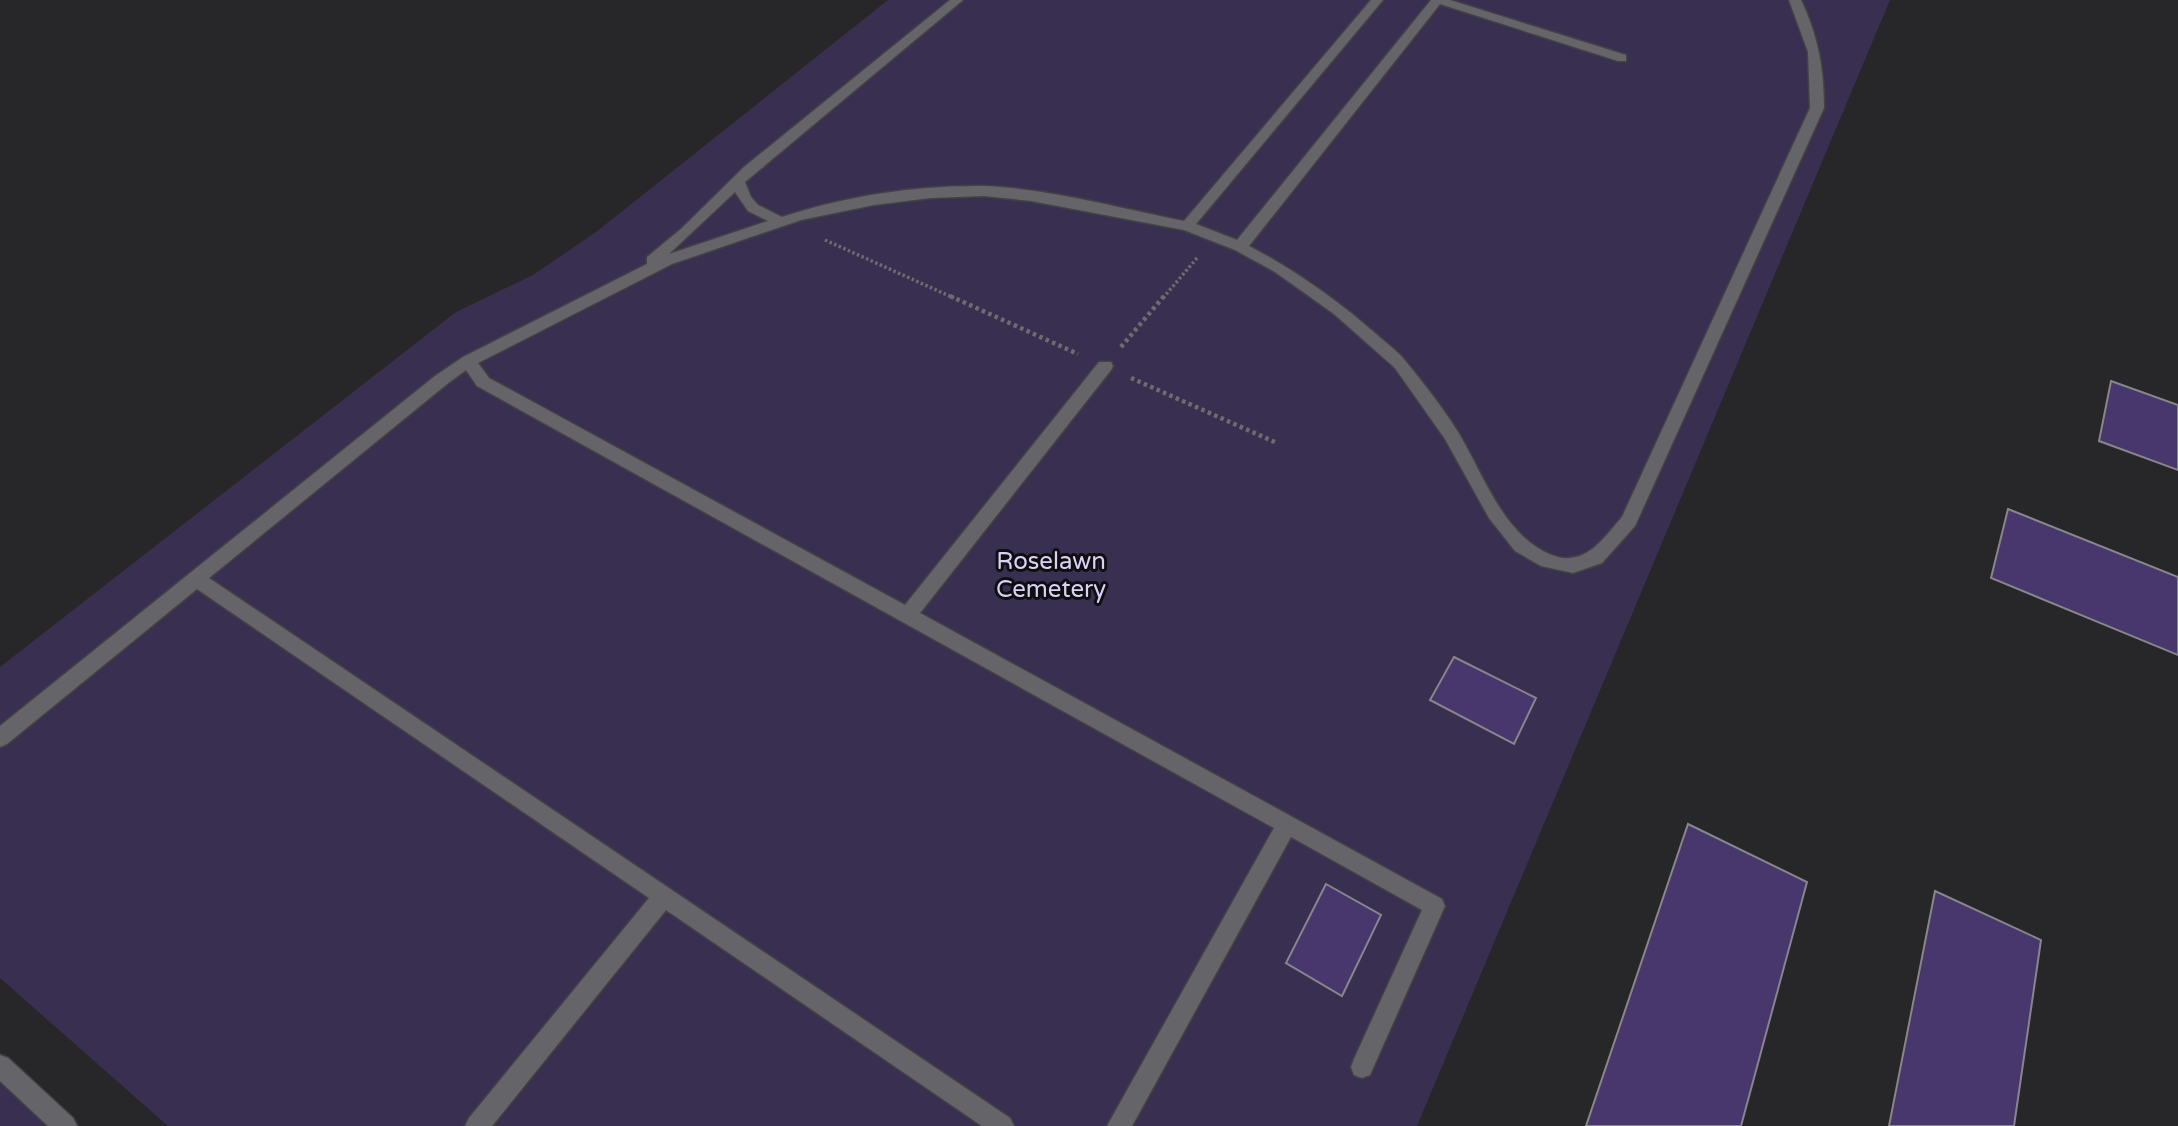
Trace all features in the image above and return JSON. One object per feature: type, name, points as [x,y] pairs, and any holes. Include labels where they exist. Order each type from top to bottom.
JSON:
[{"type":"street","points":[[630,279],[687,232],[738,181],[957,0]]},
{"type":"street","points":[[1187,226],[1377,0]]},
{"type":"street","points":[[1240,247],[1437,0],[1622,58]]},
{"type":"street","points":[[0,738],[441,380],[468,361],[667,260],[782,222],[874,200],[931,193],[984,191],[1118,210],[1187,226],[1215,236],[1280,268],[1339,310],[1400,364],[1451,435],[1495,513],[1521,546],[1547,561],[1573,566],[1596,558],[1629,521],[1817,108],[1818,74],[1812,34],[1795,0]]},
{"type":"street","points":[[738,181],[743,200],[758,212],[782,222]]},
{"type":"street","points":[[468,361],[483,382],[1435,906],[1363,1067]]},
{"type":"street","points":[[908,615],[1105,366]]},
{"type":"street","points":[[196,579],[1002,1126]]},
{"type":"street","points":[[1119,1126],[1287,824]]},
{"type":"street","points":[[477,1126],[663,897]]},
{"type":"street","points":[[0,1066],[65,1126]]},
{"type":"path","points":[[814,235],[1277,443]]},
{"type":"path","points":[[1105,366],[1215,236]]},
{"type":"green space","name":"Roselawn Cemetery","points":[[888,0],[1890,0],[1417,1126],[168,1126],[0,978],[0,667],[456,312],[533,275],[596,232]]},
{"type":"green space","points":[[0,1066],[65,1126],[0,1126]]},
{"type":"building","points":[[2111,381],[2178,405],[2178,470],[2099,441]]},
{"type":"building","points":[[2008,509],[2178,577],[2178,655],[1991,578]]},
{"type":"building","points":[[1454,657],[1536,698],[1514,744],[1430,700]]},
{"type":"building","points":[[1688,824],[1807,882],[1741,1126],[1586,1126]]},
{"type":"building","points":[[1326,884],[1381,915],[1342,996],[1286,963]]},
{"type":"building","points":[[1935,891],[2041,940],[2014,1126],[1889,1126]]}]
